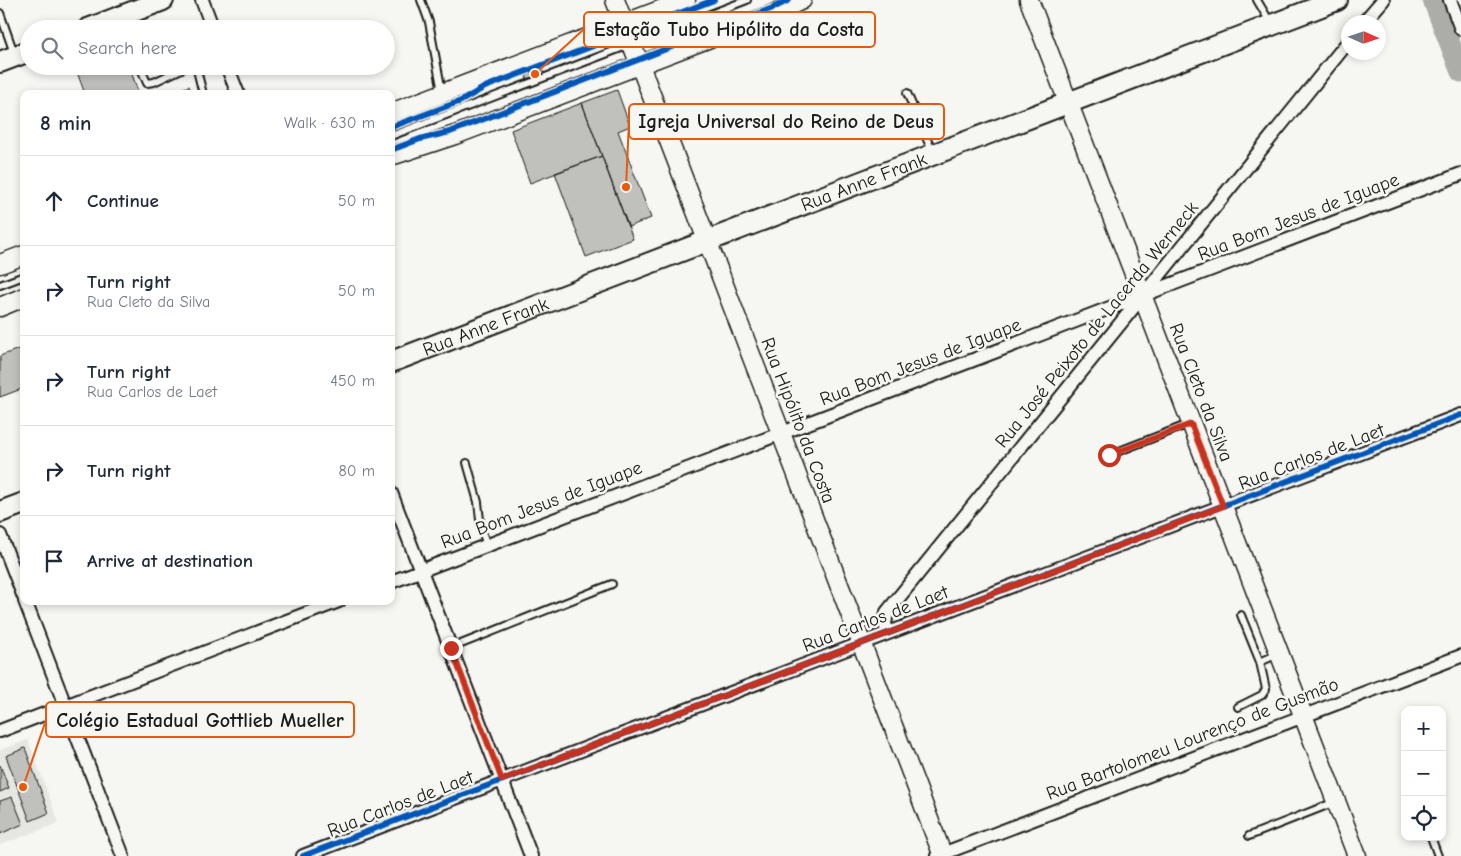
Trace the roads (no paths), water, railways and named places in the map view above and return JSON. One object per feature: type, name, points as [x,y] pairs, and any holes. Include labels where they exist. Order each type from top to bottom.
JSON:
[{"type":"main road","points":[[111,20],[163,0]]},
{"type":"main road","name":"Rua Anne Frank","points":[[395,360],[1337,0]]},
{"type":"main road","points":[[0,512],[20,504]]},
{"type":"street","points":[[202,0],[210,20]]},
{"type":"street","name":"Rua Hipólito da Costa","points":[[615,0],[862,643],[941,855]]},
{"type":"street","points":[[395,111],[686,0]]},
{"type":"street","points":[[395,155],[455,135],[640,65],[773,14],[802,0]]},
{"type":"street","name":"Rua Cleto da Silva","points":[[1029,0],[1357,856]]},
{"type":"street","points":[[1370,15],[1383,0]]},
{"type":"street","points":[[1450,0],[1461,29]]},
{"type":"street","name":"Rua José Peixoto de Lacerda Werneck","points":[[888,634],[885,624],[888,612],[1341,51]]},
{"type":"street","points":[[231,75],[236,90]]},
{"type":"street","name":"Rua Bom Jesus de Iguape","points":[[395,580],[1461,174]]},
{"type":"street","points":[[0,264],[20,256]]},
{"type":"street","points":[[0,307],[20,300]]},
{"type":"street","name":"Rua Carlos de Laet","points":[[303,856],[1461,415]]},
{"type":"street","points":[[395,503],[531,856]]},
{"type":"street","points":[[0,535],[20,587]]},
{"type":"street","points":[[27,605],[123,856]]},
{"type":"street","points":[[0,730],[329,605]]},
{"type":"street","name":"Rua Bartolomeu Lourenço de Gusmão","points":[[941,855],[1461,656]]},
{"type":"lane","points":[[421,0],[429,22],[442,93]]},
{"type":"lane","points":[[395,134],[747,0]]},
{"type":"lane","points":[[1257,0],[1272,25]]},
{"type":"lane","points":[[0,13],[15,57]]},
{"type":"lane","points":[[144,75],[147,83],[167,75]]},
{"type":"lane","points":[[199,75],[202,90]]},
{"type":"lane","points":[[907,93],[934,154]]},
{"type":"lane","points":[[0,285],[20,278]]},
{"type":"lane","points":[[1109,455],[1191,424]]},
{"type":"lane","points":[[467,463],[478,502],[480,530],[487,545]]},
{"type":"lane","points":[[451,648],[612,584]]},
{"type":"lane","points":[[1238,708],[1262,695],[1266,688],[1260,662],[1241,615]]},
{"type":"lane","points":[[1260,662],[1280,653]]},
{"type":"lane","points":[[1249,836],[1336,801]]},
{"type":"lane","points":[[1432,841],[1438,856]]},
{"type":"waterway","points":[[1433,0],[1461,72]]},
{"type":"place","name":"Estação Tubo Hipólito da Costa","points":[[535,74]]},
{"type":"place","name":"Igreja Universal do Reino de Deus","points":[[626,187]]},
{"type":"place","name":"Colégio Estadual Gottlieb Mueller","points":[[23,787]]}]
